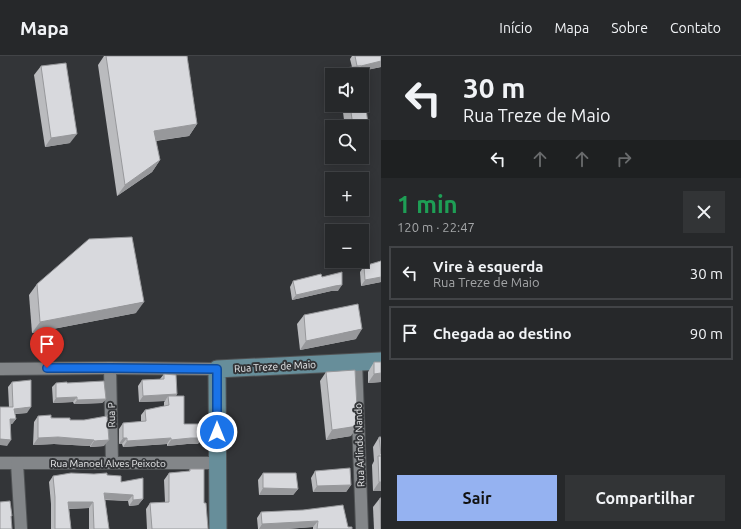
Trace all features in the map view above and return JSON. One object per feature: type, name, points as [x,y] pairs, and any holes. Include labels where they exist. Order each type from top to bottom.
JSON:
[{"type":"street","name":"Rua Treze de Maio","points":[[0,369],[217,369],[356,361],[381,361]]},
{"type":"street","name":"Rua Arlindo Nando","points":[[356,361],[362,529]]},
{"type":"street","name":"Rua P","points":[[110,368],[112,463]]},
{"type":"street","points":[[217,369],[218,529]]},
{"type":"street","name":"Rua Manoel Alves Peixoto","points":[[0,463],[217,463]]},
{"type":"street","points":[[17,463],[21,529]]},
{"type":"building","points":[[106,56],[187,56],[197,124],[154,131],[160,160],[125,185]]},
{"type":"building","points":[[355,56],[381,56],[381,61],[357,66]]},
{"type":"building","points":[[66,63],[77,134],[51,138],[41,66]]},
{"type":"building","points":[[361,66],[361,68],[345,68]]},
{"type":"building","points":[[351,112],[366,112],[367,120],[352,120]]},
{"type":"building","points":[[132,237],[144,302],[40,322],[37,284],[89,239]]},
{"type":"building","points":[[381,261],[381,277],[365,280],[364,268],[369,268],[369,265]]},
{"type":"building","points":[[342,272],[342,285],[296,295],[293,281],[321,274],[322,277]]},
{"type":"building","points":[[358,304],[362,329],[306,341],[304,315]]},
{"type":"building","points":[[374,362],[381,362],[381,373],[374,374]]},
{"type":"building","points":[[355,370],[358,426],[332,430],[326,372]]},
{"type":"building","points":[[164,374],[176,375],[177,394],[143,396],[142,380],[164,379]]},
{"type":"building","points":[[31,380],[31,407],[14,409],[16,419],[10,419],[11,440],[0,439],[0,407],[13,407],[12,382]]},
{"type":"building","points":[[104,381],[106,399],[77,400],[77,397],[56,398],[56,383]]},
{"type":"building","points":[[168,396],[184,396],[184,424],[203,424],[203,438],[171,440],[171,438],[127,441],[127,438],[123,438],[123,423],[146,421],[145,410],[169,405]]},
{"type":"building","points":[[51,415],[51,418],[70,418],[70,420],[84,420],[107,416],[109,440],[94,441],[58,437],[38,438],[38,416]]},
{"type":"building","points":[[379,437],[381,437],[381,454]]},
{"type":"building","points":[[378,456],[381,456],[381,482],[379,482]]},
{"type":"building","points":[[350,468],[351,485],[317,486],[315,471]]},
{"type":"building","points":[[190,469],[204,469],[204,503],[206,503],[208,529],[152,529],[150,503],[169,502],[169,473],[190,471]]},
{"type":"building","points":[[71,473],[107,473],[107,475],[121,476],[121,482],[143,478],[143,499],[133,500],[133,495],[104,493],[109,529],[94,529],[93,502],[68,502],[71,529],[55,529],[55,497],[53,476]]},
{"type":"building","points":[[263,473],[296,473],[298,489],[263,488]]},
{"type":"building","points":[[380,498],[381,498],[381,529]]},
{"type":"building","points":[[10,501],[12,529],[0,529],[0,502]]},
{"type":"building","points":[[343,505],[348,527],[352,527],[352,529],[317,529],[318,521],[262,524],[261,512],[303,510]]},
{"type":"route","points":[[47,368],[217,369],[217,432]]}]
